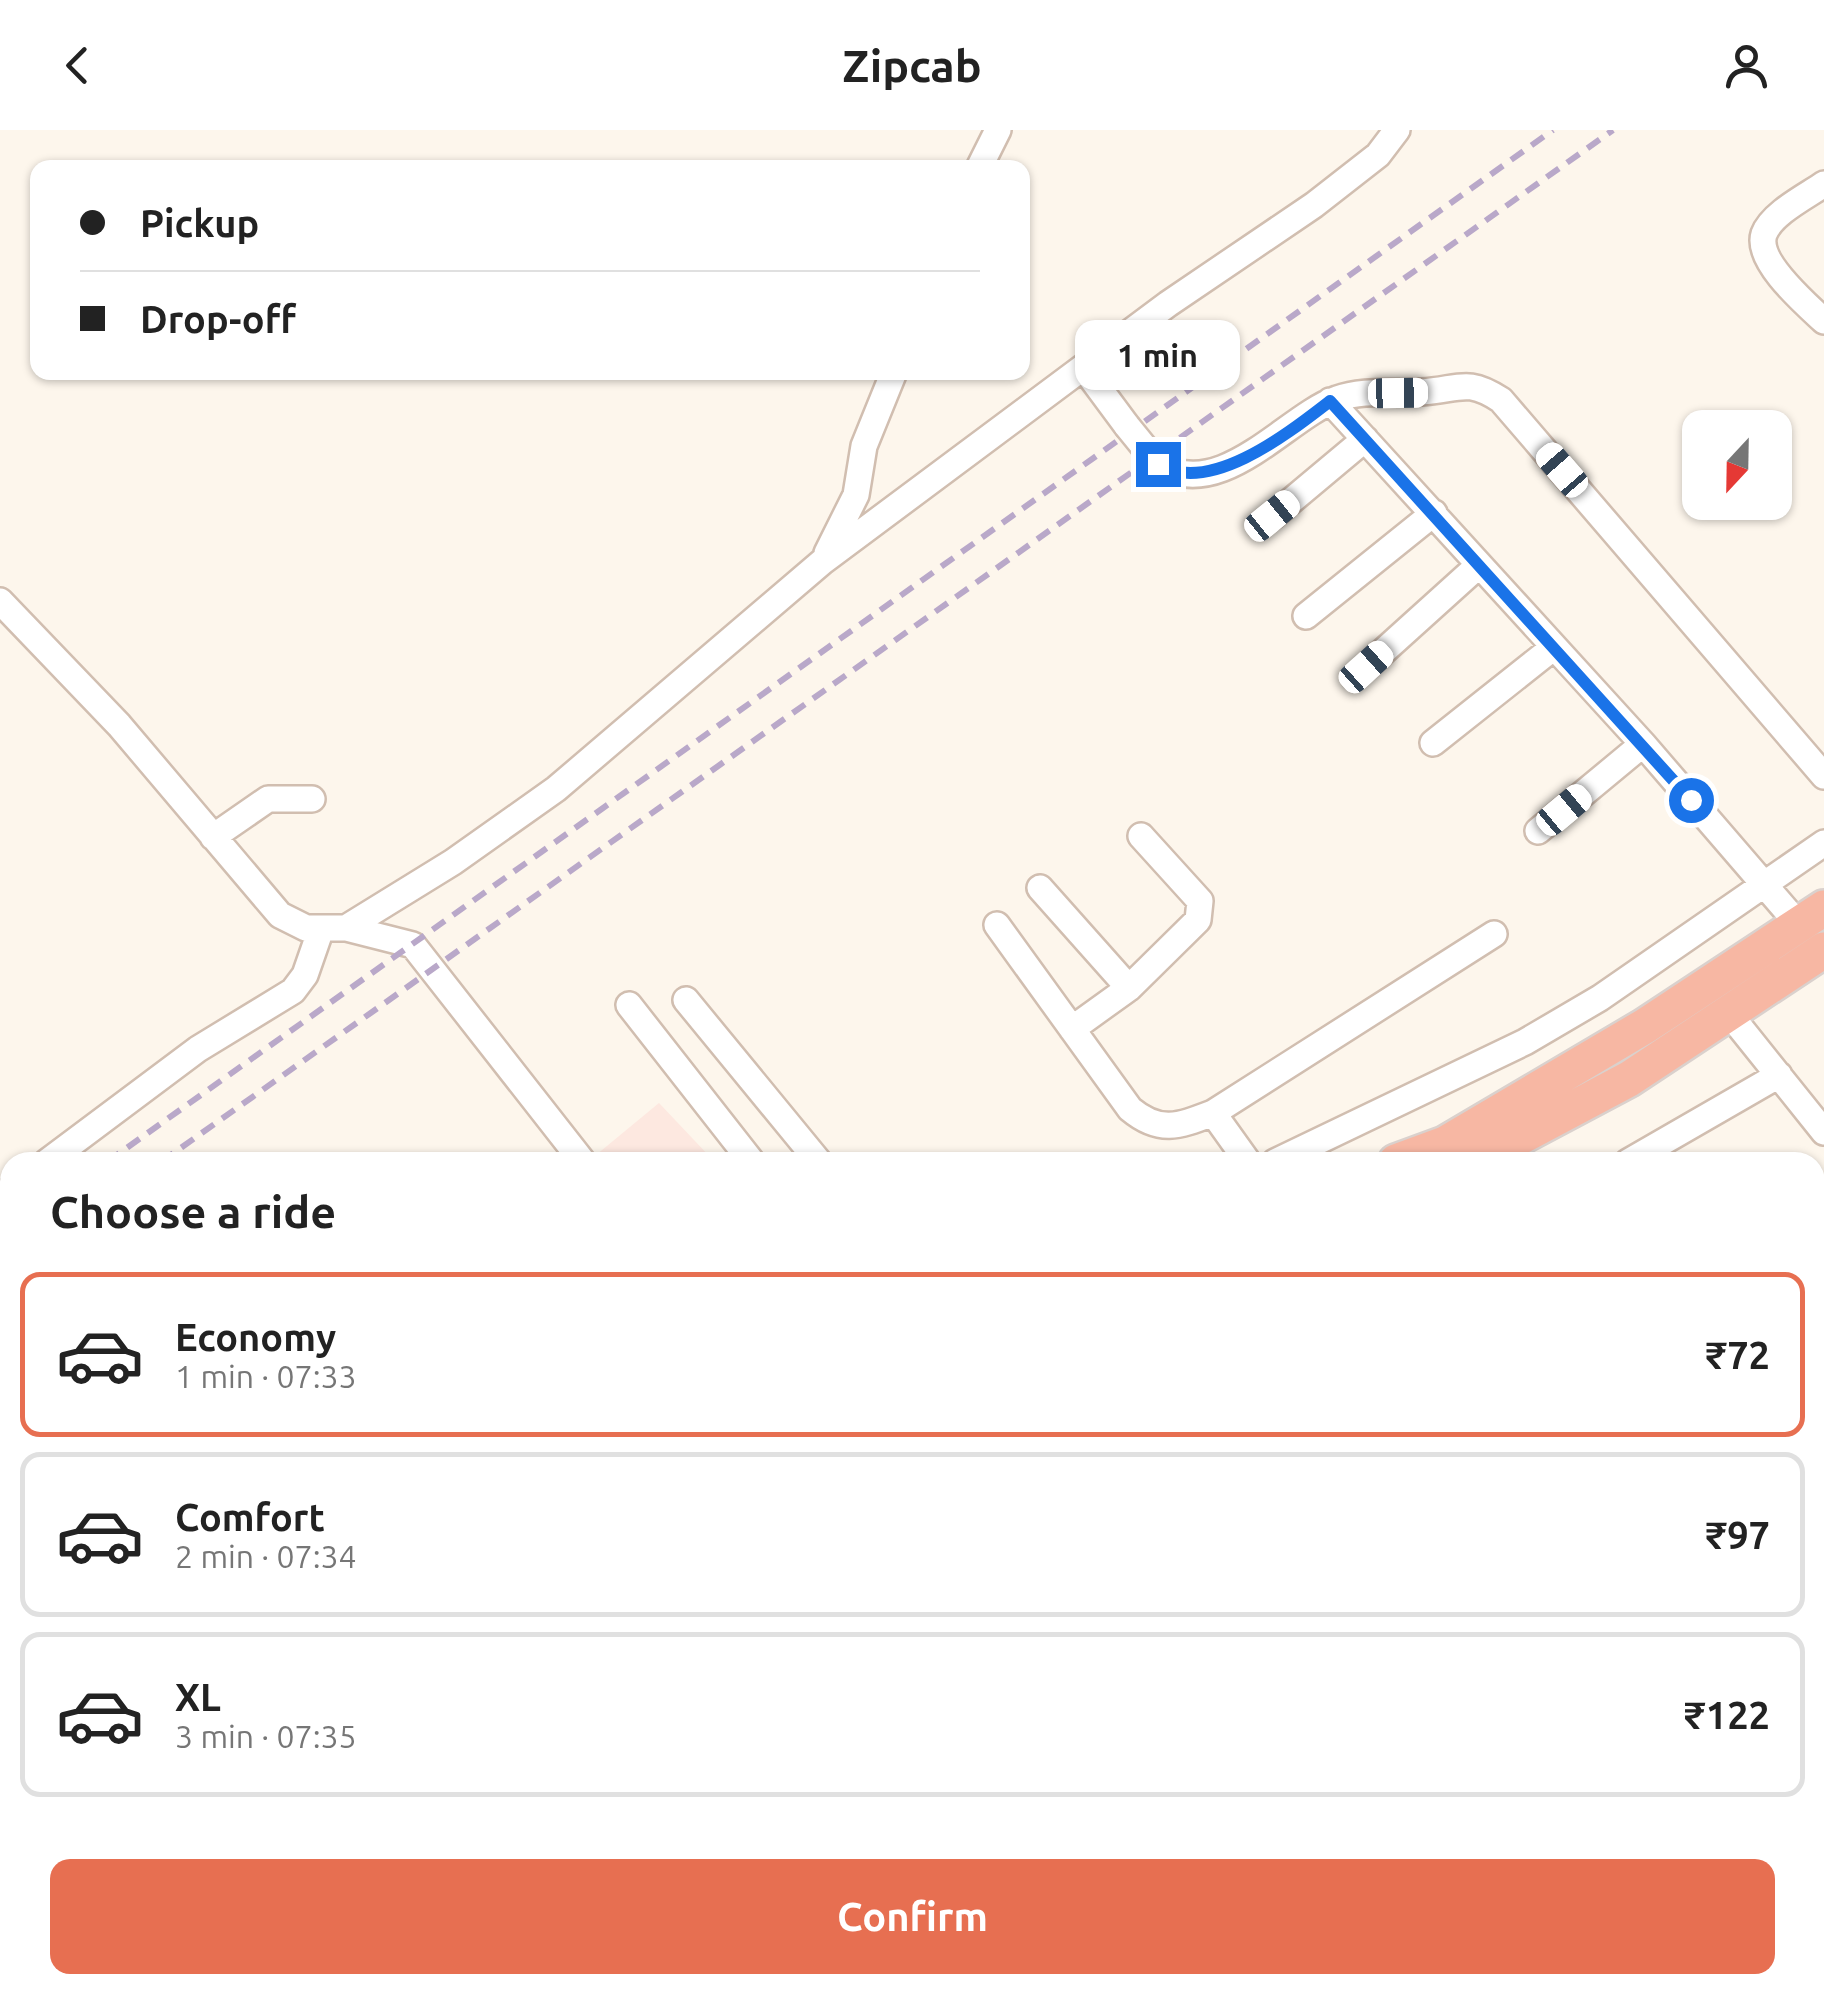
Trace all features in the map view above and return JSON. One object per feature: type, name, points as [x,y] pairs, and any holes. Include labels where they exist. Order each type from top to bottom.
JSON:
[{"type":"highway","points":[[1423,1152],[1444,1144],[1645,1026],[1811,916]]},
{"type":"highway","points":[[1493,1152],[1630,1079],[1824,950]]},
{"type":"street","points":[[983,160],[998,130]]},
{"type":"street","points":[[59,1152],[198,1049],[294,991],[333,928],[454,862],[556,788],[822,562],[1168,304],[1327,195],[1378,156],[1397,130]]},
{"type":"street","points":[[1820,311],[1771,264],[1763,245],[1765,232],[1780,216],[1824,184]]},
{"type":"street","points":[[1084,368],[1158,464],[1173,471],[1219,468],[1262,450],[1330,401],[1348,395],[1475,385],[1502,400],[1824,776]]},
{"type":"street","points":[[822,562],[856,495],[864,446],[891,380]]},
{"type":"street","points":[[1330,401],[1642,744],[1763,885],[1811,916]]},
{"type":"street","points":[[1272,516],[1365,439]]},
{"type":"street","points":[[1306,616],[1434,513]]},
{"type":"street","points":[[1366,667],[1479,565]]},
{"type":"street","points":[[0,601],[120,725],[280,915],[296,925],[333,928],[413,945],[575,1152]]},
{"type":"street","points":[[1433,743],[1554,647]]},
{"type":"street","points":[[1538,831],[1642,744]]},
{"type":"street","points":[[213,837],[268,798],[312,799]]},
{"type":"street","points":[[1072,1029],[1129,988],[1198,920],[1202,910],[1200,901],[1141,836]]},
{"type":"street","points":[[1296,1152],[1525,1042],[1600,998],[1824,843]]},
{"type":"street","points":[[1040,888],[1129,988]]},
{"type":"street","points":[[996,925],[1142,1119],[1160,1128],[1174,1128],[1213,1114],[1494,934]]},
{"type":"street","points":[[686,1000],[811,1152]]},
{"type":"street","points":[[628,1004],[744,1152]]},
{"type":"street","points":[[1728,1011],[1824,1132]]},
{"type":"street","points":[[1675,1152],[1779,1075]]},
{"type":"street","points":[[1213,1114],[1241,1152]]},
{"type":"shaded area","points":[[659,1103],[705,1152],[600,1152]]},
{"type":"railway","points":[[121,1152],[1553,130]]},
{"type":"railway","points":[[175,1152],[1613,130]]},
{"type":"route","points":[[1158,464],[1173,471],[1219,468],[1262,450],[1330,401],[1691,800]]}]
